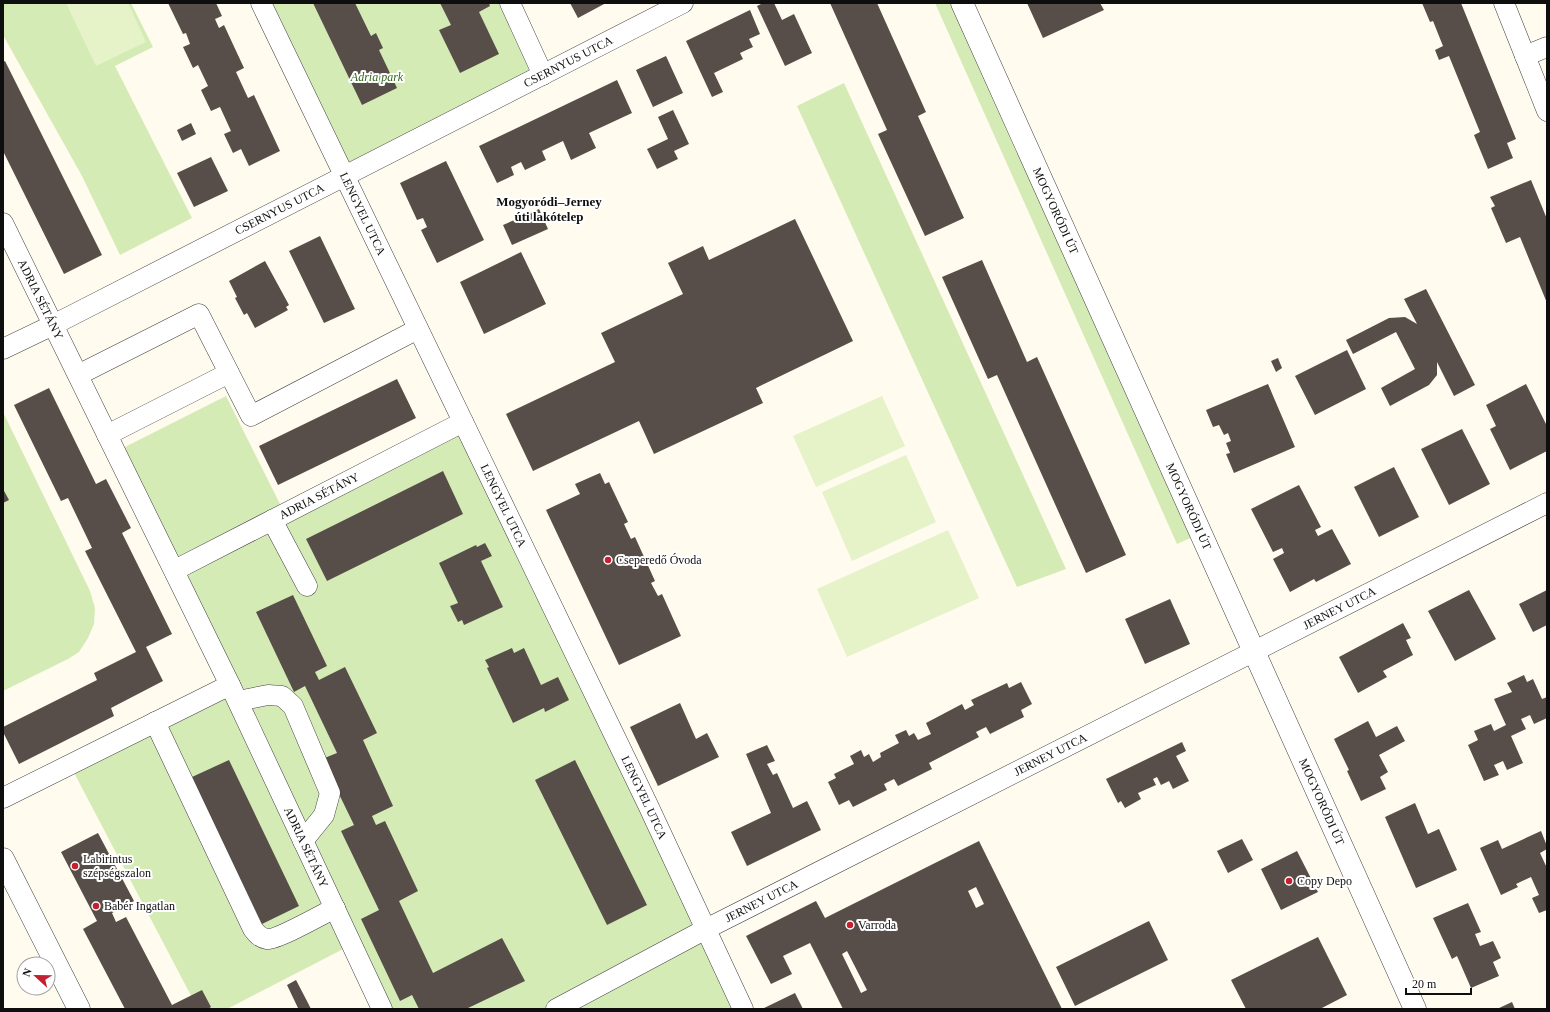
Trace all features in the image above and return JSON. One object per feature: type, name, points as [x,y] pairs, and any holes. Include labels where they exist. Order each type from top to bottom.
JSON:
[{"type":"street","name":"LENGYEL UTCA","points":[[261,3],[743,1009]]},
{"type":"street","points":[[510,3],[543,75]]},
{"type":"street","name":"CSERNYUS UTCA","points":[[3,349],[53,325],[683,3]]},
{"type":"street","name":"MOGYORÓDI ÚT","points":[[962,3],[1415,1009]]},
{"type":"street","points":[[1504,3],[1547,111]]},
{"type":"street","points":[[1525,56],[1547,47]]},
{"type":"street","name":"ADRIA SÉTÁNY","points":[[3,223],[175,570],[382,1009]]},
{"type":"street","points":[[78,375],[199,314],[251,416],[418,329]]},
{"type":"street","points":[[107,435],[229,373]]},
{"type":"street","name":"ADRIA SÉTÁNY","points":[[175,570],[463,422]]},
{"type":"street","name":"JERNEY UTCA","points":[[556,1009],[706,929],[1547,503]]},
{"type":"street","points":[[272,520],[307,586]]},
{"type":"street","points":[[3,798],[155,722],[234,693],[282,696],[293,706],[330,793],[324,815],[304,841]]},
{"type":"street","points":[[155,722],[253,929],[260,937],[269,939],[281,935],[335,908]]},
{"type":"street","points":[[5,866],[79,1009]]},
{"type":"green space","points":[[3,3],[131,3],[153,47],[115,66],[192,218],[120,255],[82,176],[3,35]]},
{"type":"green space","points":[[66,3],[128,3],[146,42],[96,66]]},
{"type":"green space","name":"Adria park","points":[[261,3],[510,3],[543,75],[344,176]]},
{"type":"green space","points":[[935,3],[957,3],[1195,536],[1177,544]]},
{"type":"green space","points":[[844,83],[1066,569],[1017,587],[797,106]]},
{"type":"green space","points":[[226,396],[285,514],[463,422],[743,1009],[382,1009],[351,945],[227,1009],[198,1009],[70,765],[229,685],[115,452]]},
{"type":"green space","points":[[882,396],[905,446],[816,487],[793,436]]},
{"type":"green space","points":[[3,412],[90,591],[95,608],[94,624],[88,638],[79,652],[68,659],[3,691]]},
{"type":"green space","points":[[906,455],[936,522],[852,561],[822,492]]},
{"type":"green space","points":[[948,530],[979,598],[847,657],[817,589]]},
{"type":"building","points":[[168,3],[216,3],[222,16],[215,19],[219,28],[224,25],[244,68],[236,72],[248,98],[254,95],[280,151],[249,166],[241,149],[233,153],[224,134],[231,131],[220,107],[211,111],[201,90],[208,86],[198,65],[193,68],[183,47],[190,44],[186,33],[183,34]]},
{"type":"building","points":[[313,3],[355,3],[371,36],[376,33],[383,48],[379,50],[397,88],[362,105]]},
{"type":"building","points":[[440,3],[489,3],[490,6],[479,12],[499,54],[460,73],[439,30],[451,25]]},
{"type":"building","points":[[570,3],[606,3],[578,18]]},
{"type":"building","points":[[763,3],[774,3],[782,20],[794,14],[812,53],[785,66],[757,6]]},
{"type":"building","points":[[830,3],[877,3],[926,112],[918,116],[964,218],[925,236],[878,134],[887,130]]},
{"type":"building","points":[[1027,3],[1100,3],[1104,10],[1043,38]]},
{"type":"building","points":[[1422,3],[1461,3],[1516,139],[1507,143],[1513,158],[1488,169],[1474,135],[1480,132],[1449,56],[1439,60],[1435,50],[1443,46],[1433,21],[1430,22]]},
{"type":"building","points":[[750,10],[760,34],[749,39],[753,47],[740,53],[743,59],[714,73],[723,92],[712,97],[686,41]]},
{"type":"building","points":[[666,56],[683,93],[653,107],[636,70]]},
{"type":"building","points":[[5,61],[102,255],[64,274],[3,151],[3,62]]},
{"type":"building","points":[[617,80],[632,113],[589,133],[596,148],[571,160],[563,141],[542,151],[546,160],[525,170],[521,162],[511,167],[514,175],[497,183],[479,146]]},
{"type":"building","points":[[673,110],[689,144],[674,151],[678,159],[657,169],[647,149],[668,139],[658,117]]},
{"type":"building","points":[[191,123],[196,134],[182,141],[177,130]]},
{"type":"building","points":[[211,157],[228,191],[194,207],[177,173]]},
{"type":"building","points":[[446,161],[484,240],[437,263],[421,230],[427,227],[423,218],[417,220],[400,183]]},
{"type":"building","points":[[1531,180],[1547,219],[1547,303],[1520,237],[1506,243],[1491,208],[1495,206],[1490,197]]},
{"type":"building","points":[[539,209],[548,229],[512,245],[503,225]]},
{"type":"building","points":[[795,219],[853,341],[756,388],[763,403],[654,454],[639,421],[533,471],[506,414],[615,362],[601,333],[683,294],[668,263],[703,246],[709,260]]},
{"type":"building","points":[[320,236],[355,309],[324,323],[289,251]]},
{"type":"building","points":[[521,252],[546,304],[484,334],[460,282]]},
{"type":"building","points":[[982,260],[1027,362],[1037,357],[1126,555],[1086,573],[997,375],[988,379],[942,277]]},
{"type":"building","points":[[265,261],[289,305],[286,307],[288,310],[255,328],[247,313],[244,315],[235,298],[237,297],[229,281]]},
{"type":"building","points":[[1426,289],[1475,385],[1454,396],[1437,362],[1437,375],[1429,385],[1390,406],[1381,388],[1415,369],[1396,332],[1353,354],[1346,340],[1389,318],[1405,317],[1417,324],[1404,299]]},
{"type":"building","points":[[1347,350],[1366,389],[1315,415],[1295,376]]},
{"type":"building","points":[[1278,358],[1282,368],[1276,372],[1271,361]]},
{"type":"building","points":[[397,379],[416,418],[278,485],[259,446]]},
{"type":"building","points":[[1268,384],[1295,447],[1234,473],[1226,454],[1230,453],[1226,443],[1231,441],[1228,433],[1224,435],[1219,425],[1213,427],[1206,410]]},
{"type":"building","points":[[1526,384],[1547,426],[1547,451],[1510,470],[1490,429],[1496,426],[1486,405]]},
{"type":"building","points":[[49,388],[96,484],[106,479],[131,528],[122,533],[172,634],[146,647],[163,681],[111,708],[114,716],[19,764],[3,732],[3,727],[97,680],[94,673],[136,652],[85,551],[92,548],[68,498],[61,501],[14,405]]},
{"type":"building","points":[[1462,429],[1490,484],[1449,505],[1421,449]]},
{"type":"building","points":[[1394,467],[1419,517],[1379,537],[1354,487]]},
{"type":"building","points":[[443,471],[463,514],[327,581],[306,539]]},
{"type":"building","name":"Cseperedő Óvoda","points":[[600,473],[605,484],[609,482],[628,522],[624,524],[631,539],[635,537],[655,581],[651,583],[658,596],[662,594],[681,636],[619,665],[546,510],[580,494],[575,484]]},
{"type":"building","points":[[1299,485],[1321,527],[1315,530],[1318,536],[1332,529],[1351,564],[1316,582],[1314,579],[1290,592],[1273,559],[1284,553],[1282,548],[1273,552],[1251,509]]},
{"type":"building","points":[[3,489],[9,500],[3,503]]},
{"type":"building","points":[[485,543],[492,556],[481,561],[503,607],[464,625],[462,620],[458,622],[450,606],[458,603],[439,563],[476,545],[477,547]]},
{"type":"building","points":[[1469,590],[1496,639],[1455,661],[1428,611]]},
{"type":"building","points":[[1547,590],[1547,625],[1533,632],[1519,604]]},
{"type":"building","points":[[293,595],[327,666],[315,672],[319,680],[345,667],[377,733],[363,740],[393,806],[372,816],[376,825],[385,821],[418,891],[399,901],[433,973],[502,938],[525,981],[466,1009],[419,1009],[412,995],[400,1001],[361,919],[379,910],[341,831],[354,825],[322,759],[337,753],[305,686],[294,692],[256,612]]},
{"type":"building","points":[[1170,599],[1190,644],[1145,664],[1125,619]]},
{"type":"building","points":[[1403,623],[1411,638],[1406,640],[1413,655],[1383,671],[1387,677],[1358,693],[1339,657]]},
{"type":"building","points":[[512,648],[514,653],[524,648],[541,685],[558,677],[569,700],[545,712],[544,708],[513,723],[487,668],[489,667],[485,660]]},
{"type":"building","points":[[1524,675],[1527,682],[1533,679],[1542,699],[1547,697],[1547,718],[1534,724],[1530,715],[1521,719],[1526,729],[1511,736],[1523,763],[1507,770],[1503,761],[1494,765],[1499,775],[1484,781],[1468,745],[1478,740],[1474,731],[1491,724],[1494,731],[1506,725],[1494,699],[1512,692],[1507,683]]},
{"type":"building","points":[[1021,682],[1032,704],[1021,710],[1024,717],[990,734],[986,727],[976,732],[979,737],[929,763],[932,769],[898,786],[894,779],[884,784],[887,790],[853,807],[849,800],[839,805],[828,782],[836,778],[834,774],[854,764],[850,756],[861,750],[864,757],[869,754],[873,762],[881,757],[880,753],[899,743],[895,735],[906,730],[909,736],[914,733],[918,740],[931,734],[926,723],[962,704],[965,710],[974,705],[971,700],[1007,683],[1009,688]]},
{"type":"building","points":[[680,703],[696,739],[707,733],[719,757],[658,786],[630,727]]},
{"type":"building","points":[[1368,721],[1376,737],[1397,726],[1405,741],[1379,755],[1388,772],[1380,777],[1386,789],[1361,801],[1347,771],[1349,770],[1334,739]]},
{"type":"building","points":[[1182,742],[1186,751],[1176,756],[1189,781],[1173,789],[1169,781],[1161,785],[1157,777],[1153,779],[1156,785],[1138,793],[1141,799],[1125,808],[1121,801],[1118,803],[1106,779]]},
{"type":"building","points":[[767,745],[775,761],[767,764],[773,775],[777,773],[793,808],[807,801],[821,830],[747,866],[731,832],[771,813],[746,754]]},
{"type":"building","points":[[229,760],[299,906],[262,924],[192,777]]},
{"type":"building","points":[[575,760],[647,905],[607,925],[535,780]]},
{"type":"building","points":[[1415,803],[1428,834],[1439,829],[1457,870],[1416,888],[1385,817]]},
{"type":"building","points":[[1541,831],[1547,846],[1547,849],[1540,853],[1547,868],[1547,910],[1539,913],[1532,898],[1539,895],[1531,877],[1516,884],[1518,887],[1501,895],[1480,848],[1498,840],[1502,849]]},
{"type":"building","points":[[98,833],[134,901],[112,913],[116,922],[126,917],[172,1005],[202,990],[211,1007],[208,1009],[125,1009],[83,929],[97,921],[61,852]]},
{"type":"building","points":[[1242,839],[1253,860],[1228,873],[1217,851]]},
{"type":"building","points":[[979,841],[1062,1009],[843,1009],[810,943],[783,956],[792,974],[771,984],[746,936],[816,901],[825,918]],"holes":[[[976,887],[984,904],[976,908],[968,891]],[[847,951],[867,990],[861,993],[842,954]]]},
{"type":"building","name":"Copy Depo","points":[[1297,851],[1318,892],[1281,910],[1261,869]]},
{"type":"building","points":[[1468,903],[1481,932],[1475,934],[1480,946],[1493,941],[1501,958],[1493,962],[1499,976],[1471,988],[1457,956],[1452,959],[1433,918]]},
{"type":"building","points":[[1149,921],[1168,960],[1075,1006],[1056,967]]},
{"type":"building","points":[[1318,937],[1347,995],[1320,1009],[1246,1009],[1231,980]]},
{"type":"building","points":[[296,980],[311,1009],[296,1009],[298,1008],[287,985]]},
{"type":"building","points":[[795,993],[803,1009],[762,1009]]},
{"type":"building","points":[[1512,1002],[1515,1009],[1497,1009]]},
{"type":"place","name":"Cseperedő Óvoda","points":[[608,560]]},
{"type":"place","name":"Labirintus szépségszalon","points":[[75,866]]},
{"type":"place","name":"Copy Depo","points":[[1289,881]]},
{"type":"place","name":"Babér Ingatlan","points":[[96,906]]},
{"type":"place","name":"Varroda","points":[[850,925]]},
{"type":"district","name":"Mogyoródi–Jerney úti lakótelep","points":[[549,208]]}]
